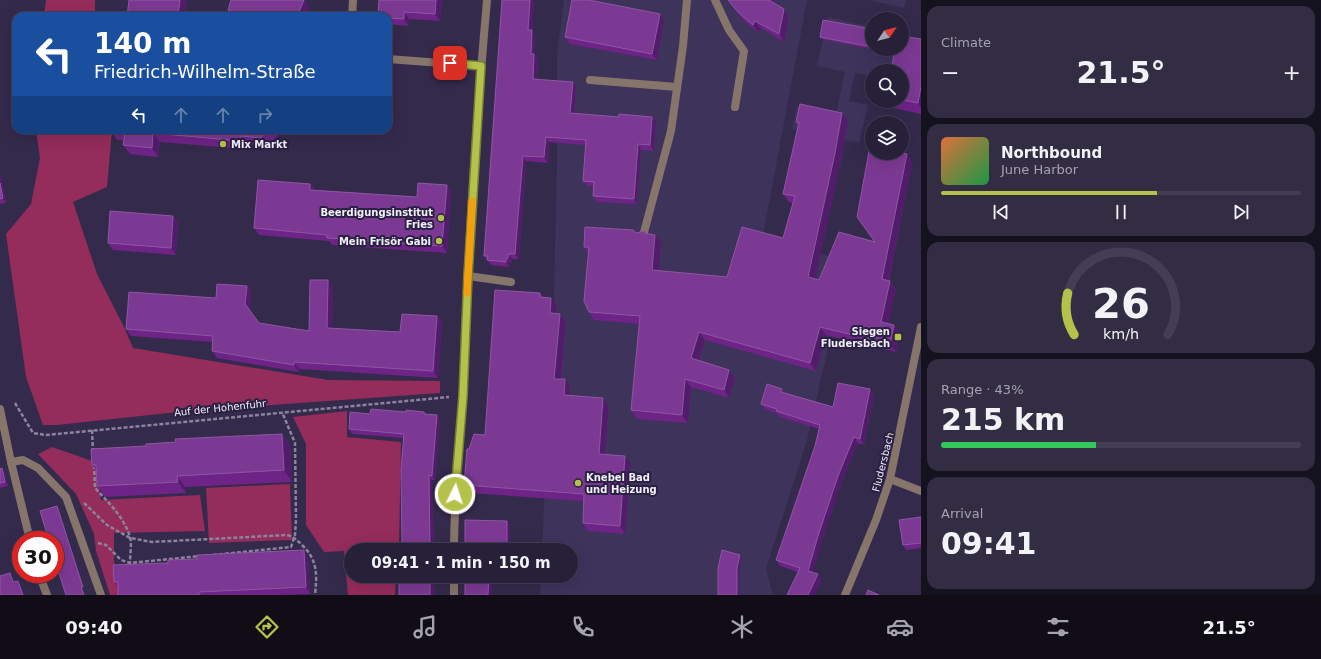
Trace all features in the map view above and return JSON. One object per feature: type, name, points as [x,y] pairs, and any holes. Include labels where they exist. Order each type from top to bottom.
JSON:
[{"type":"street","points":[[352,12],[353,0]]},
{"type":"street","points":[[454,543],[454,509],[463,396],[468,276],[481,66],[487,0]]},
{"type":"street","points":[[643,236],[670,131],[683,46],[687,0]]},
{"type":"street","points":[[715,0],[729,30],[744,51],[735,107]]},
{"type":"street","points":[[392,59],[481,66]]},
{"type":"street","points":[[590,80],[677,87]]},
{"type":"street","points":[[468,276],[511,282]]},
{"type":"street","name":"Fludersbach","points":[[845,595],[876,520],[890,479],[921,327]]},
{"type":"street","points":[[0,409],[28,531]]},
{"type":"street","points":[[11,462],[23,460],[38,468],[66,497],[101,595]]},
{"type":"street","points":[[890,479],[921,491]]},
{"type":"street","points":[[42,583],[47,595]]},
{"type":"street","points":[[454,583],[454,595]]},
{"type":"path","name":"Auf der Hohenfuhr","points":[[11,397],[33,433],[46,435],[463,396]]},
{"type":"path","points":[[211,555],[291,547],[294,537],[296,518],[295,443],[282,412]]},
{"type":"path","points":[[92,430],[95,488],[111,505],[123,522],[130,538],[130,563]]},
{"type":"path","points":[[66,497],[85,503],[107,526],[130,538],[152,542],[287,535],[294,537],[309,551],[314,561],[317,577],[315,595]]},
{"type":"path","points":[[106,545],[121,560],[130,563],[205,555]]},
{"type":"shaded area","points":[[46,0],[95,0],[95,12],[44,12]]},
{"type":"shaded area","points":[[564,0],[807,0],[763,235],[848,262],[807,440],[766,569],[773,595],[540,595],[541,583],[578,583],[578,543],[542,543],[554,293],[557,161],[557,54]]},
{"type":"shaded area","points":[[869,0],[906,0],[904,8]]},
{"type":"shaded area","points":[[828,17],[865,25],[865,56],[897,56],[896,64],[865,64],[865,75],[855,73],[849,101],[865,104],[865,108],[867,108],[859,143],[792,129],[797,106],[836,114],[845,72],[817,66]]},
{"type":"shaded area","points":[[37,134],[112,134],[107,187],[73,202],[97,274],[133,348],[328,380],[440,381],[440,393],[187,411],[57,425],[43,425],[26,377],[6,234],[31,204],[40,158]]},
{"type":"shaded area","points":[[347,411],[347,437],[401,442],[399,543],[344,543],[344,551],[324,552],[306,525],[306,444],[293,417]]},
{"type":"shaded area","points":[[52,447],[95,462],[101,500],[200,495],[205,531],[114,533],[114,560],[120,595],[110,595],[96,551],[94,534],[76,494],[38,454]]},
{"type":"shaded area","points":[[290,484],[292,540],[209,543],[206,488]]},
{"type":"shaded area","points":[[347,583],[396,583],[395,595],[348,595]]},
{"type":"building","points":[[129,0],[180,0],[178,12],[128,12]]},
{"type":"building","points":[[231,0],[304,0],[299,12],[233,12],[228,10]]},
{"type":"building","points":[[379,0],[436,0],[435,14],[404,12],[404,19],[392,18],[392,12],[378,12]]},
{"type":"building","points":[[502,0],[530,0],[528,30],[532,30],[531,54],[534,54],[533,79],[573,82],[570,113],[619,117],[619,114],[652,117],[650,145],[638,144],[634,199],[593,196],[594,182],[583,181],[586,140],[546,137],[544,157],[523,156],[515,254],[508,254],[506,262],[487,260],[488,256],[484,256]]},
{"type":"building","points":[[572,0],[589,0],[660,14],[652,54],[565,37]]},
{"type":"building","points":[[728,0],[769,0],[784,9],[779,34],[755,21],[753,25],[738,12]]},
{"type":"building","points":[[823,20],[865,28],[865,46],[820,37]]},
{"type":"building","points":[[909,37],[921,39],[921,87],[918,103],[909,101],[909,64],[892,64],[894,56],[909,56]]},
{"type":"building","points":[[800,104],[842,113],[835,153],[808,277],[819,280],[839,232],[875,242],[857,217],[867,160],[906,160],[882,279],[890,281],[881,322],[894,325],[890,344],[820,327],[810,363],[699,332],[691,358],[729,370],[724,390],[685,379],[682,415],[631,410],[640,316],[589,312],[584,301],[589,247],[584,247],[585,227],[633,230],[636,233],[645,231],[644,233],[655,235],[652,270],[727,277],[742,227],[783,238],[795,196],[783,194],[799,122],[796,122]]},
{"type":"building","points":[[125,134],[153,134],[152,148],[123,145]]},
{"type":"building","points":[[164,134],[264,134],[260,138],[241,136],[240,141]]},
{"type":"building","points":[[258,180],[310,184],[310,190],[417,197],[418,183],[447,185],[442,246],[327,238],[327,235],[254,228]]},
{"type":"building","points":[[0,183],[3,198],[0,199]]},
{"type":"building","points":[[110,211],[173,216],[171,248],[108,243]]},
{"type":"building","points":[[310,280],[328,280],[327,328],[400,332],[402,314],[437,316],[433,371],[294,362],[294,365],[212,351],[213,336],[126,329],[129,292],[216,298],[217,284],[247,286],[245,304],[259,323],[309,331]]},
{"type":"building","points":[[495,290],[540,293],[540,297],[551,298],[550,313],[560,314],[554,379],[565,379],[564,395],[603,398],[599,454],[625,456],[620,526],[583,523],[584,494],[464,485],[467,449],[469,449],[474,434],[485,435]]},
{"type":"building","points":[[838,383],[870,389],[860,439],[854,437],[838,476],[818,536],[808,571],[818,574],[808,595],[787,595],[800,568],[776,560],[815,446],[820,425],[776,411],[777,409],[761,404],[767,384],[782,389],[781,392],[833,407]]},
{"type":"building","points":[[371,409],[406,412],[406,410],[437,415],[432,476],[429,475],[430,543],[402,543],[401,469],[404,434],[349,429],[350,412],[370,414]]},
{"type":"building","points":[[282,434],[284,470],[177,476],[178,482],[97,486],[96,465],[92,465],[91,449],[146,446],[146,444],[176,442],[175,439]]},
{"type":"building","points":[[2,468],[5,482],[0,483],[0,469]]},
{"type":"building","points":[[57,506],[83,587],[81,587],[84,595],[66,595],[62,583],[64,583],[64,531],[46,531],[40,511]]},
{"type":"building","points":[[921,517],[921,543],[903,545],[899,520]]},
{"type":"building","points":[[465,520],[507,521],[507,543],[465,543]]},
{"type":"building","points":[[304,550],[306,587],[199,592],[199,595],[118,595],[118,582],[114,582],[113,565],[168,563],[168,560],[197,559],[197,555]]},
{"type":"building","points":[[722,550],[740,555],[737,568],[737,595],[718,595],[718,568]]},
{"type":"building","points":[[10,573],[12,583],[19,583],[23,595],[0,595],[0,576]]},
{"type":"building","points":[[399,583],[430,583],[430,595],[399,595]]},
{"type":"building","points":[[465,583],[489,583],[488,595],[465,595]]},
{"type":"building","points":[[868,590],[879,595],[866,595]]},
{"type":"slow traffic","points":[[467,293],[472,201]]},
{"type":"place","name":"Mix Markt","points":[[223,144]]},
{"type":"place","name":"Beerdigungsinstitut Fries","points":[[441,218]]},
{"type":"place","name":"Mein Frisör Gabi","points":[[439,241]]},
{"type":"place","name":"Siegen Fludersbach","points":[[898,337]]},
{"type":"place","name":"Knebel Bad und Heizung","points":[[578,483]]},
{"type":"route","points":[[450,63],[481,66],[468,276],[463,396],[455,494]]}]
